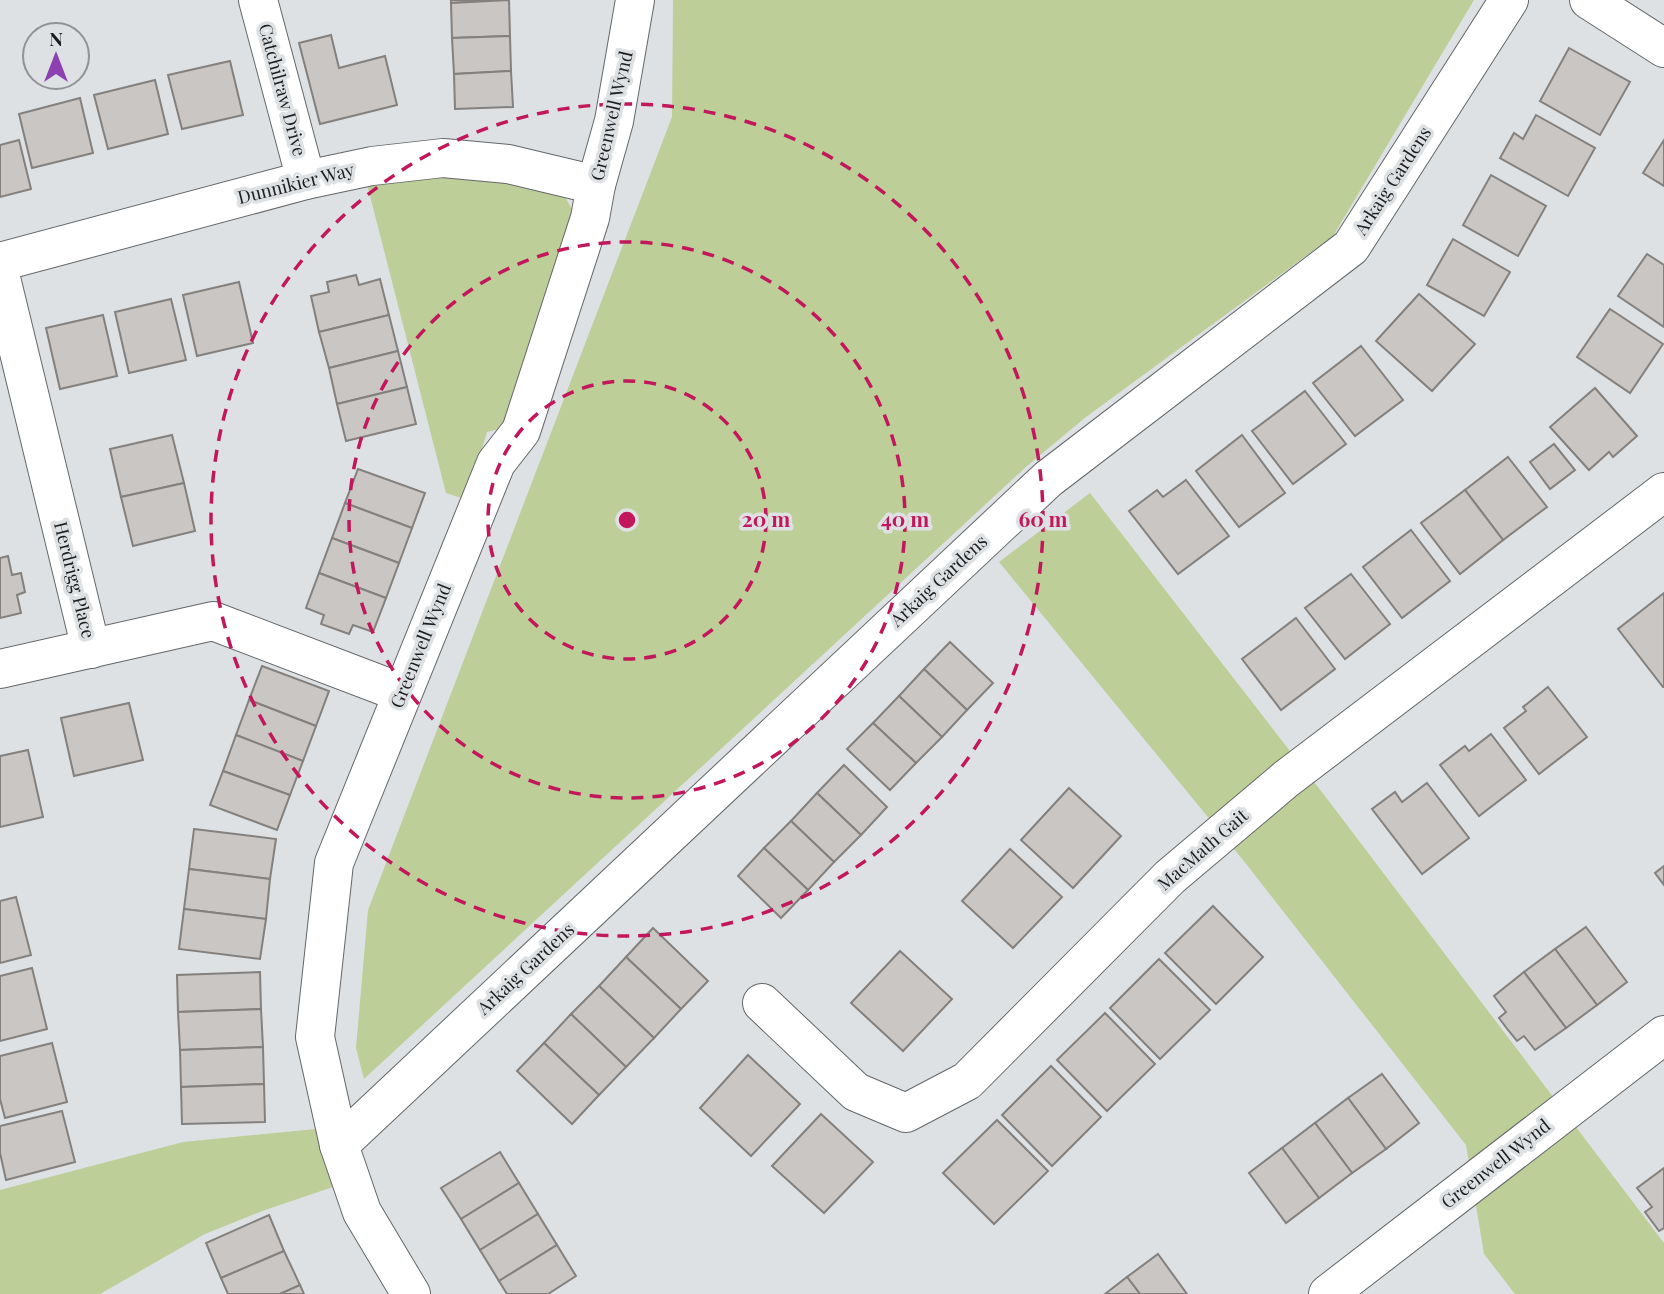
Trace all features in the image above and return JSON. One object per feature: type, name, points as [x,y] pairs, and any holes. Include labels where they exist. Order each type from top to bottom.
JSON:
[{"type":"street","name":"Catchilraw Drive","points":[[258,0],[306,180]]},
{"type":"street","name":"Greenwell Wynd","points":[[411,1294],[362,1212],[338,1145],[315,1037],[334,863],[496,463],[521,432],[590,218],[596,185],[614,121],[635,0]]},
{"type":"street","name":"Arkaig Gardens","points":[[338,1145],[1048,479],[1351,247],[1509,0]]},
{"type":"street","points":[[1589,0],[1664,48]]},
{"type":"street","name":"Dunnikier Way","points":[[0,262],[306,180],[372,166],[443,158],[508,164],[596,185]]},
{"type":"street","name":"Herdrigg Place","points":[[0,274],[91,649],[213,621],[402,694]]},
{"type":"street","name":"MacMath Gait","points":[[762,1003],[856,1092],[906,1113],[967,1081],[1181,868],[1286,779],[1664,492]]},
{"type":"street","points":[[0,669],[91,649]]},
{"type":"street","name":"Greenwell Wynd","points":[[1328,1294],[1664,1035]]},
{"type":"green space","points":[[673,0],[1474,0],[1333,236],[1086,417],[1027,466],[364,1079],[356,1048],[368,910],[672,117]]},
{"type":"green space","points":[[441,170],[563,193],[574,213],[507,427],[487,432],[467,500],[446,493],[367,184]]},
{"type":"green space","points":[[1090,493],[1328,800],[1664,1243],[1664,1294],[1515,1294],[1484,1254],[1466,1145],[1243,860],[999,562]]},
{"type":"green space","points":[[316,1129],[333,1187],[205,1234],[100,1294],[0,1294],[0,1190],[183,1142]]},
{"type":"building","points":[[451,0],[509,0],[451,3]]},
{"type":"building","points":[[509,0],[510,36],[452,38],[451,3]]},
{"type":"building","points":[[331,35],[339,68],[385,56],[397,105],[320,124],[299,43]]},
{"type":"building","points":[[510,36],[511,71],[454,74],[452,38]]},
{"type":"building","points":[[1569,48],[1630,82],[1600,135],[1540,101]]},
{"type":"building","points":[[230,61],[243,115],[182,129],[168,75]]},
{"type":"building","points":[[511,71],[513,107],[455,109],[454,74]]},
{"type":"building","points":[[155,80],[168,134],[108,149],[94,95]]},
{"type":"building","points":[[80,98],[93,153],[32,168],[19,114]]},
{"type":"building","points":[[1536,115],[1595,148],[1568,196],[1500,158],[1514,133],[1523,139]]},
{"type":"building","points":[[19,140],[31,189],[0,197],[0,145]]},
{"type":"building","points":[[1664,140],[1664,186],[1643,173]]},
{"type":"building","points":[[1491,175],[1546,206],[1518,256],[1463,225]]},
{"type":"building","points":[[1453,239],[1510,272],[1484,316],[1427,285]]},
{"type":"building","points":[[1647,254],[1664,265],[1664,327],[1618,296]]},
{"type":"building","points":[[356,275],[359,285],[380,279],[389,315],[319,332],[311,296],[329,292],[327,282]]},
{"type":"building","points":[[239,282],[253,343],[197,356],[183,295]]},
{"type":"building","points":[[1419,294],[1475,344],[1432,391],[1376,341]]},
{"type":"building","points":[[171,299],[186,360],[129,373],[115,312]]},
{"type":"building","points":[[1610,309],[1663,344],[1630,393],[1577,357]]},
{"type":"building","points":[[103,315],[117,376],[60,389],[46,328]]},
{"type":"building","points":[[389,315],[398,351],[329,368],[319,332]]},
{"type":"building","points":[[1361,346],[1403,400],[1355,436],[1313,383]]},
{"type":"building","points":[[398,351],[407,387],[337,404],[329,368]]},
{"type":"building","points":[[407,387],[416,424],[346,441],[337,404]]},
{"type":"building","points":[[1595,388],[1637,436],[1613,457],[1609,452],[1589,470],[1550,427]]},
{"type":"building","points":[[1305,391],[1346,444],[1293,484],[1252,431]]},
{"type":"building","points":[[172,435],[184,483],[121,497],[110,449]]},
{"type":"building","points":[[1242,435],[1285,493],[1239,527],[1196,471]]},
{"type":"building","points":[[1554,444],[1575,470],[1550,489],[1530,462]]},
{"type":"building","points":[[1508,457],[1547,507],[1503,540],[1465,490]]},
{"type":"building","points":[[358,469],[425,493],[412,528],[345,503]]},
{"type":"building","points":[[1186,480],[1229,536],[1178,574],[1129,511],[1157,490],[1163,497]]},
{"type":"building","points":[[184,483],[195,531],[133,546],[121,497]]},
{"type":"building","points":[[1465,490],[1503,540],[1460,574],[1421,523]]},
{"type":"building","points":[[345,503],[412,528],[399,563],[332,538]]},
{"type":"building","points":[[1411,530],[1450,581],[1402,618],[1363,567]]},
{"type":"building","points":[[332,538],[399,563],[386,598],[319,573]]},
{"type":"building","points":[[8,556],[12,575],[21,573],[25,592],[17,595],[21,613],[0,618],[0,558]]},
{"type":"building","points":[[319,573],[386,598],[373,632],[353,625],[349,634],[321,624],[324,615],[306,608]]},
{"type":"building","points":[[1351,574],[1390,624],[1345,659],[1305,608]]},
{"type":"building","points":[[1664,593],[1664,687],[1663,687],[1618,629]]},
{"type":"building","points":[[1296,618],[1335,669],[1281,710],[1242,659]]},
{"type":"building","points":[[950,642],[993,683],[967,710],[924,669]]},
{"type":"building","points":[[262,666],[329,691],[316,726],[249,700]]},
{"type":"building","points":[[924,669],[967,710],[942,737],[899,696]]},
{"type":"building","points":[[1548,687],[1587,737],[1539,774],[1504,728],[1526,711],[1523,707]]},
{"type":"building","points":[[899,696],[942,737],[916,763],[873,723]]},
{"type":"building","points":[[249,700],[316,726],[303,761],[236,735]]},
{"type":"building","points":[[129,703],[143,760],[74,776],[61,718]]},
{"type":"building","points":[[873,723],[916,763],[890,790],[847,749]]},
{"type":"building","points":[[1491,734],[1526,780],[1479,816],[1440,765],[1465,746],[1469,751]]},
{"type":"building","points":[[236,735],[303,761],[290,795],[223,771]]},
{"type":"building","points":[[28,750],[43,817],[0,827],[0,756]]},
{"type":"building","points":[[844,765],[887,807],[861,835],[817,793]]},
{"type":"building","points":[[223,771],[290,795],[277,830],[210,805]]},
{"type":"building","points":[[1427,783],[1469,838],[1422,874],[1372,809],[1395,792],[1402,802]]},
{"type":"building","points":[[1069,788],[1121,836],[1073,888],[1021,840]]},
{"type":"building","points":[[817,793],[861,835],[834,862],[791,821]]},
{"type":"building","points":[[791,821],[834,862],[808,890],[764,848]]},
{"type":"building","points":[[194,829],[276,839],[270,879],[189,869]]},
{"type":"building","points":[[764,848],[808,890],[781,918],[738,876]]},
{"type":"building","points":[[1010,849],[1062,897],[1013,948],[962,901]]},
{"type":"building","points":[[1664,866],[1664,885],[1655,873]]},
{"type":"building","points":[[189,869],[270,879],[266,919],[184,909]]},
{"type":"building","points":[[16,897],[31,955],[0,963],[0,901]]},
{"type":"building","points":[[1213,906],[1263,957],[1216,1004],[1165,953]]},
{"type":"building","points":[[184,909],[266,919],[260,959],[179,949]]},
{"type":"building","points":[[1586,927],[1627,982],[1597,1005],[1555,949]]},
{"type":"building","points":[[653,928],[708,981],[681,1009],[626,957]]},
{"type":"building","points":[[1555,949],[1597,1005],[1566,1028],[1524,972]]},
{"type":"building","points":[[900,951],[952,999],[903,1051],[851,1003]]},
{"type":"building","points":[[626,957],[681,1009],[654,1038],[599,986]]},
{"type":"building","points":[[1159,959],[1210,1010],[1160,1059],[1110,1008]]},
{"type":"building","points":[[32,968],[47,1029],[0,1041],[0,976]]},
{"type":"building","points":[[260,972],[261,1009],[178,1012],[177,975]]},
{"type":"building","points":[[1524,972],[1566,1028],[1535,1050],[1524,1036],[1517,1041],[1508,1030],[1499,1018],[1506,1012],[1494,996]]},
{"type":"building","points":[[599,986],[654,1038],[626,1067],[571,1014]]},
{"type":"building","points":[[261,1009],[263,1047],[180,1050],[178,1012]]},
{"type":"building","points":[[1105,1013],[1155,1064],[1107,1111],[1057,1060]]},
{"type":"building","points":[[571,1014],[626,1067],[599,1095],[544,1043]]},
{"type":"building","points":[[52,1043],[67,1102],[5,1118],[0,1099],[0,1056]]},
{"type":"building","points":[[544,1043],[599,1095],[572,1124],[517,1071]]},
{"type":"building","points":[[263,1047],[264,1084],[181,1087],[180,1050]]},
{"type":"building","points":[[748,1055],[800,1104],[751,1156],[700,1108]]},
{"type":"building","points":[[1051,1066],[1101,1117],[1052,1166],[1002,1115]]},
{"type":"building","points":[[1382,1074],[1419,1123],[1386,1149],[1348,1098]]},
{"type":"building","points":[[264,1084],[265,1122],[182,1124],[181,1087]]},
{"type":"building","points":[[1348,1098],[1386,1149],[1352,1173],[1315,1123]]},
{"type":"building","points":[[62,1111],[75,1162],[6,1180],[0,1153],[0,1126]]},
{"type":"building","points":[[821,1114],[873,1162],[824,1213],[772,1166]]},
{"type":"building","points":[[997,1120],[1048,1171],[994,1224],[943,1173]]},
{"type":"building","points":[[1315,1123],[1352,1173],[1319,1198],[1282,1148]]},
{"type":"building","points":[[1282,1148],[1319,1198],[1286,1223],[1249,1173]]},
{"type":"building","points":[[500,1152],[519,1183],[461,1219],[441,1188]]},
{"type":"building","points":[[1664,1168],[1664,1228],[1659,1231],[1645,1212],[1652,1207],[1637,1188]]},
{"type":"building","points":[[519,1183],[538,1214],[480,1250],[461,1219]]},
{"type":"building","points":[[538,1214],[557,1245],[499,1281],[480,1250]]},
{"type":"building","points":[[269,1215],[284,1251],[221,1278],[206,1243]]},
{"type":"building","points":[[557,1245],[576,1276],[548,1294],[507,1294],[499,1281]]},
{"type":"building","points":[[284,1251],[300,1285],[280,1294],[228,1294],[221,1278]]},
{"type":"building","points":[[1158,1254],[1187,1294],[1140,1294],[1127,1277]]},
{"type":"building","points":[[1127,1277],[1140,1294],[1105,1294]]},
{"type":"building","points":[[300,1285],[304,1294],[280,1294]]}]
